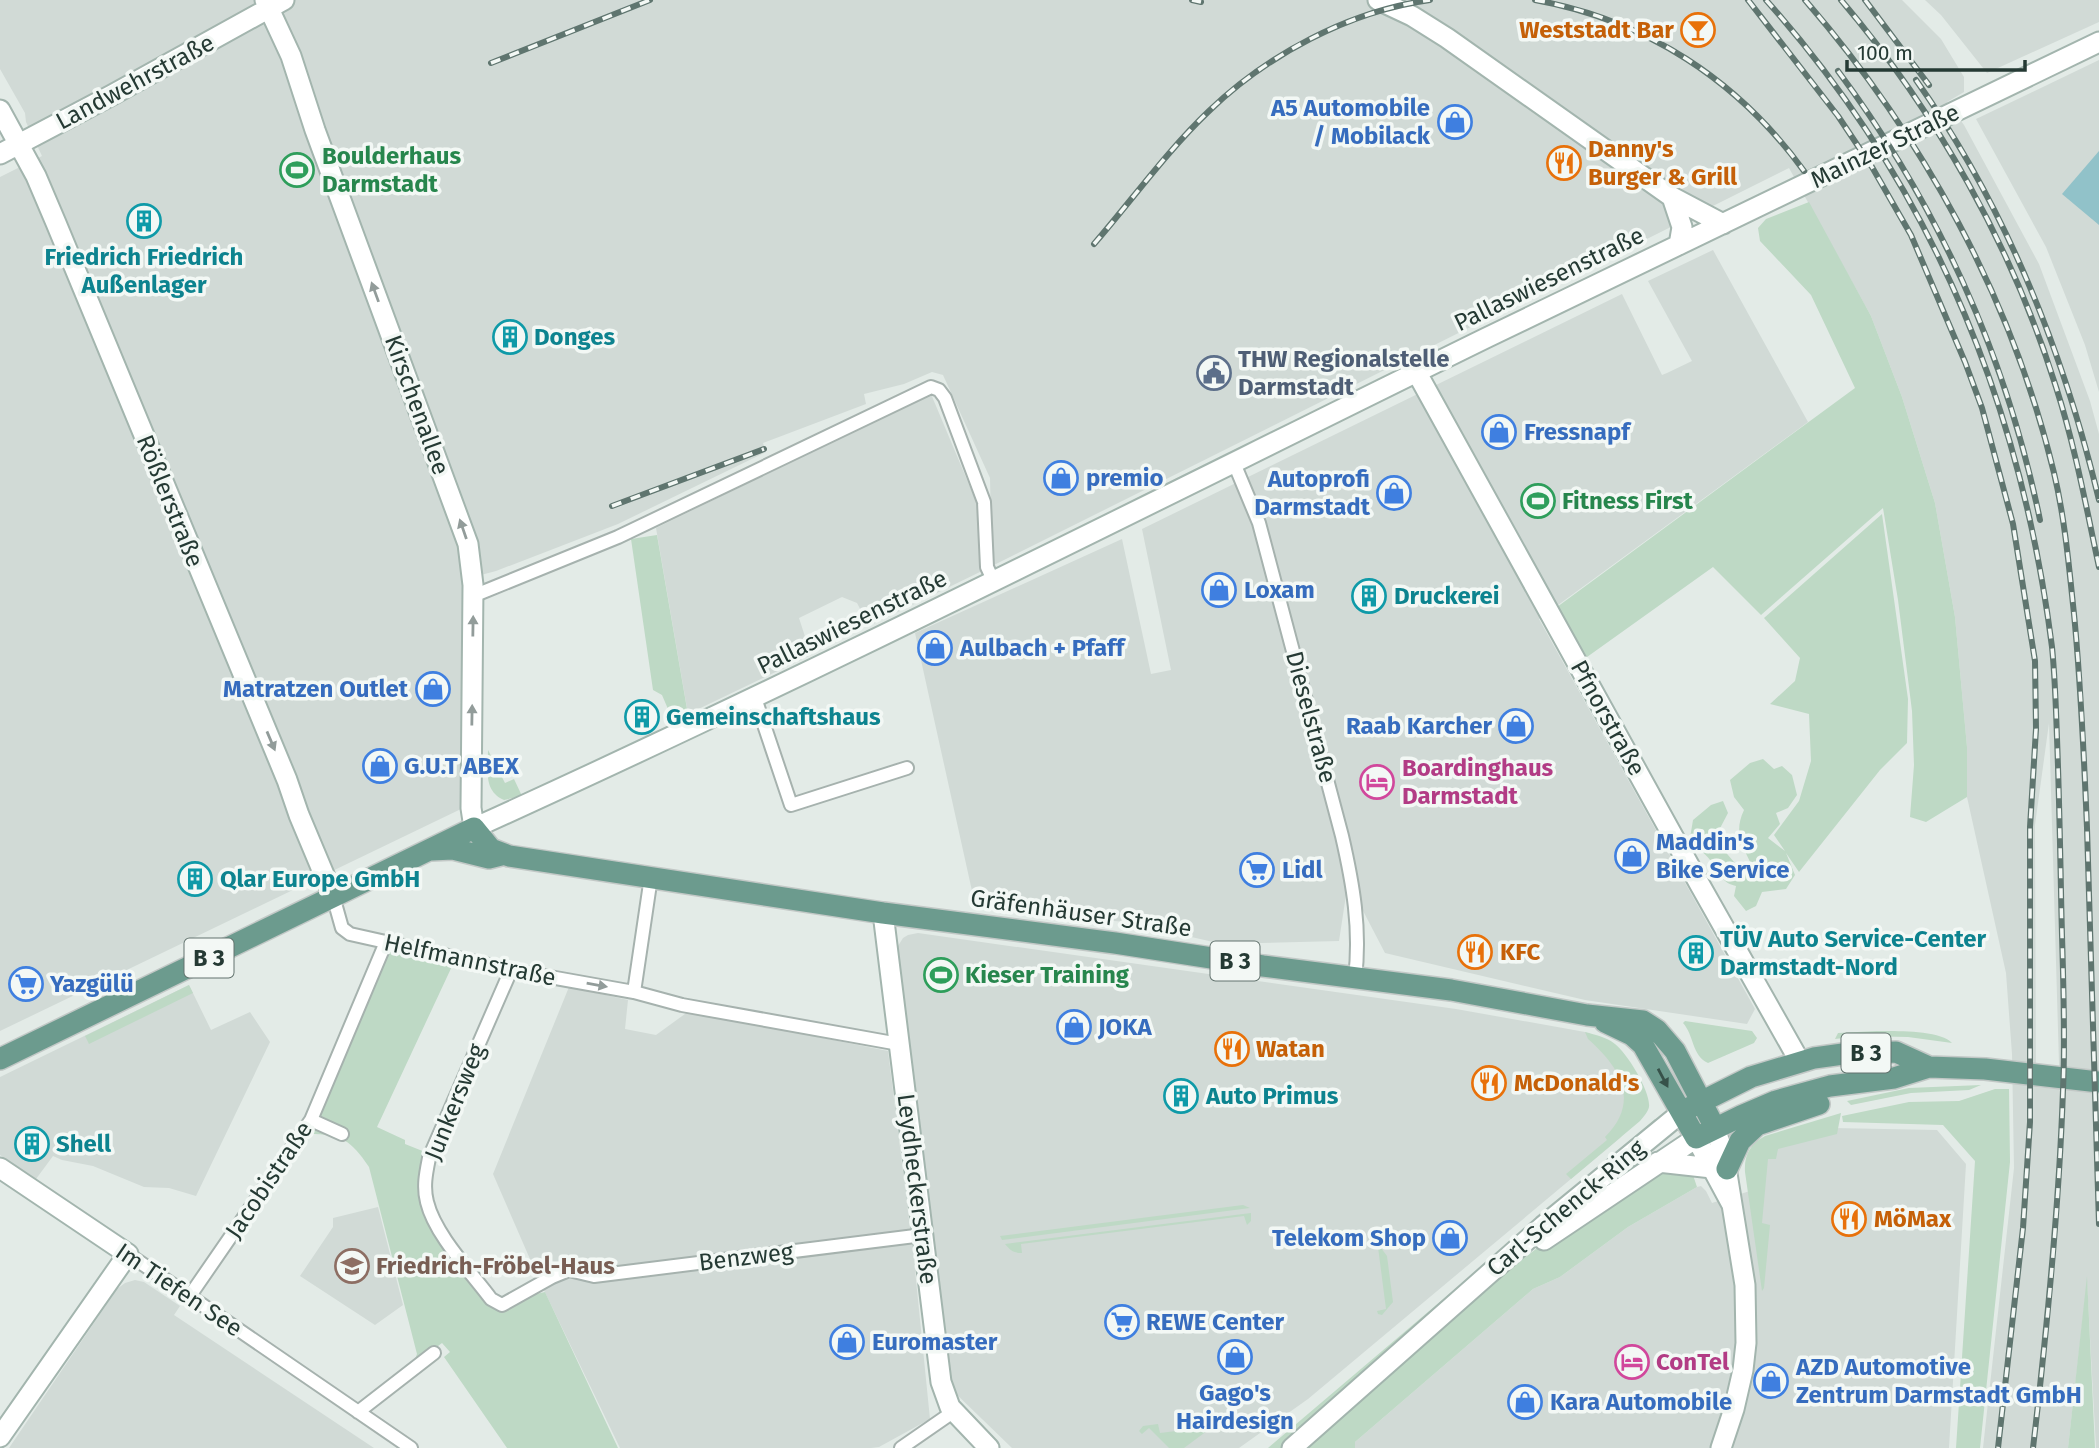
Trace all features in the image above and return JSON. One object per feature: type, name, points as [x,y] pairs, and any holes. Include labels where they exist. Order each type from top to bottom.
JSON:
[{"type":"main road","points":[[474,828],[487,845],[501,855]]},
{"type":"main road","name":"Pallaswiesenstraße","points":[[0,1059],[474,828]]},
{"type":"main road","name":"Gräfenhäuser Straße","points":[[427,850],[453,849],[489,858],[501,855],[883,913],[1475,994],[1587,1015],[1633,1019],[1651,1025],[1666,1039],[1681,1061],[1701,1102],[1706,1133]]},
{"type":"main road","name":"Gräfenhäuser Straße","points":[[1587,1015],[1638,1039],[1654,1059],[1681,1113],[1706,1133]]},
{"type":"main road","name":"B 3","points":[[1681,1061],[1690,1072],[1704,1080],[1751,1077],[1800,1062],[1843,1054],[1896,1052],[1929,1067]]},
{"type":"main road","points":[[1800,1062],[1811,1091]]},
{"type":"main road","name":"B 3","points":[[1706,1133],[1776,1101],[1830,1086],[1894,1078],[1929,1067],[1985,1069],[2099,1082]]},
{"type":"main road","points":[[1681,1113],[1751,1077]]},
{"type":"main road","points":[[1719,1169],[1740,1141],[1757,1125],[1814,1105],[1880,1090],[1894,1078]]},
{"type":"street","points":[[1385,1],[1447,38],[1672,197],[1723,224]]},
{"type":"street","name":"Landwehrstraße","points":[[0,154],[273,3]]},
{"type":"street","name":"Kirschenallee","points":[[273,3],[319,142],[464,533],[472,564],[471,808],[474,828]]},
{"type":"street","name":"Mainzer Straße","points":[[1723,224],[2099,42]]},
{"type":"street","name":"Rößlerstraße","points":[[0,110],[51,211],[333,896]]},
{"type":"street","points":[[1672,197],[1682,228],[1679,245]]},
{"type":"street","name":"Pallaswiesenstraße","points":[[474,828],[755,698],[1723,224]]},
{"type":"street","name":"Pfnorstraße","points":[[1417,373],[1800,1062]]},
{"type":"street","points":[[473,596],[618,537],[931,387],[939,390],[945,398],[984,502],[987,566],[994,582]]},
{"type":"street","name":"Dieselstraße","points":[[1234,463],[1259,523],[1348,860],[1358,936],[1354,978]]},
{"type":"street","points":[[755,698],[791,805],[907,768]]},
{"type":"street","points":[[634,992],[651,877]]},
{"type":"street","name":"Helfmannstraße","points":[[333,896],[336,913],[344,931],[386,942],[759,1020],[899,1044]]},
{"type":"street","name":"Leydheckerstraße","points":[[883,913],[941,1382],[953,1412],[989,1448]]},
{"type":"street","name":"Jacobistraße","points":[[189,1297],[311,1120],[386,942]]},
{"type":"street","name":"Junkersweg","points":[[510,970],[429,1158],[425,1183],[427,1203],[440,1230],[491,1299],[502,1305],[569,1270]]},
{"type":"street","name":"Carl-Schenck-Ring","points":[[1292,1448],[1451,1305],[1681,1113]]},
{"type":"street","points":[[311,1120],[342,1134]]},
{"type":"street","points":[[1706,1133],[1731,1203],[1745,1285],[1746,1343],[1740,1387],[1721,1448]]},
{"type":"street","name":"Carl-Schenck-Ring","points":[[1451,1305],[1658,1162],[1706,1133]]},
{"type":"street","points":[[1658,1162],[1719,1169]]},
{"type":"street","name":"Im Tiefen See","points":[[0,1168],[411,1448]]},
{"type":"street","name":"Benzweg","points":[[569,1270],[594,1276],[923,1235]]},
{"type":"street","points":[[0,1437],[128,1254]]},
{"type":"street","points":[[358,1412],[434,1353]]},
{"type":"street","points":[[901,1448],[953,1412]]},
{"type":"shaded area","points":[[0,0],[1902,0],[1941,39],[1964,77],[1964,92],[1947,102],[1964,125],[2039,264],[2090,401],[2099,434],[2099,1448],[2096,1448],[2087,1282],[2068,1448],[1983,1448],[2014,1168],[2012,1054],[2006,973],[1967,797],[1967,747],[1955,617],[1935,503],[1902,397],[1871,316],[1789,168],[992,566],[990,478],[943,375],[932,372],[904,384],[864,394],[866,404],[763,443],[766,452],[618,524],[496,571],[462,580],[461,809],[0,1031],[0,177],[42,156],[26,122],[25,113],[0,69]],"holes":[[[2049,723],[2058,1089],[2036,1087],[2035,825]]]},
{"type":"shaded area","points":[[1925,0],[2099,0],[2099,22],[1987,73],[1941,15]]},
{"type":"shaded area","points":[[2099,60],[2099,392],[2085,345],[2046,247],[1976,119]]},
{"type":"shaded area","points":[[1713,250],[1808,422],[1539,619],[1755,1009],[1747,1024],[1585,1000],[1385,953],[1348,882],[1339,941],[1222,944],[1126,922],[976,909],[915,633],[1122,539],[1151,674],[1171,670],[1142,529],[1622,294],[1662,375],[1692,361],[1648,281]]},
{"type":"shaded area","points":[[931,394],[978,506],[979,564],[982,571],[869,626],[857,603],[842,597],[799,618],[811,655],[688,714],[656,528]]},
{"type":"shaded area","points":[[918,933],[1456,1009],[1585,1032],[1595,1036],[1626,1070],[1628,1128],[1620,1138],[1308,1399],[1239,1448],[1012,1448],[952,1390],[897,953],[903,938]]},
{"type":"shaded area","points":[[189,985],[211,1030],[250,1012],[270,1042],[196,1196],[169,1188],[144,1187],[93,1166],[53,1156],[36,1179],[0,1155],[0,1077]]},
{"type":"shaded area","points":[[569,987],[628,1000],[625,1029],[656,1035],[689,1011],[888,1051],[914,1260],[930,1419],[879,1447],[871,1448],[620,1448],[540,1282],[493,1174]]},
{"type":"shaded area","points":[[1832,1128],[1937,1130],[1966,1164],[1949,1448],[1355,1448],[1355,1442],[1533,1289],[1560,1277],[1628,1227],[1697,1187],[1701,1186],[1706,1191],[1712,1203],[1753,1190],[1761,1150]]},
{"type":"shaded area","points":[[378,1207],[403,1305],[375,1325],[300,1276],[333,1227],[333,1218]]},
{"type":"shaded area","points":[[135,1280],[144,1282],[180,1306],[174,1315],[374,1448],[9,1448],[117,1289]]},
{"type":"green space","points":[[1809,202],[1871,316],[1902,397],[1935,503],[1955,617],[1967,747],[1967,797],[1926,822],[1910,817],[1914,765],[1912,711],[1883,508],[1761,615],[1713,567],[1587,657],[1557,607],[1855,388],[1811,295],[1760,241],[1758,228],[1766,219]]},
{"type":"green space","points":[[1882,514],[1908,699],[1907,743],[1880,770],[1799,872],[1786,853],[1795,875],[1786,889],[1762,892],[1756,906],[1746,911],[1734,896],[1736,886],[1724,880],[1690,838],[1693,820],[1711,805],[1723,801],[1728,813],[1717,834],[1722,848],[1740,869],[1752,866],[1739,833],[1744,810],[1734,797],[1730,780],[1750,763],[1763,759],[1774,769],[1782,766],[1792,775],[1797,795],[1788,808],[1776,813],[1780,824],[1768,838],[1785,851],[1774,835],[1799,801],[1811,761],[1809,714],[1770,704],[1795,681],[1800,658],[1764,618]]},
{"type":"green space","points":[[657,535],[687,709],[671,716],[662,695],[653,690],[631,539]]},
{"type":"green space","points":[[488,750],[505,783],[514,779],[522,796],[504,800],[493,791],[488,779]]},
{"type":"green space","points":[[387,949],[454,962],[377,1127],[405,1140],[405,1144],[425,1152],[421,1167],[424,1209],[498,1308],[545,1292],[618,1448],[507,1448],[444,1357],[450,1352],[442,1343],[413,1365],[417,1354],[369,1167],[357,1150],[344,1140],[329,1135],[309,1134]]},
{"type":"green space","points":[[189,985],[193,993],[89,1044],[85,1036]]},
{"type":"green space","points":[[1685,1021],[1752,1031],[1757,1038],[1754,1043],[1708,1063],[1696,1050],[1683,1023]]},
{"type":"green space","points":[[1585,1032],[1601,1036],[1620,1049],[1642,1083],[1649,1107],[1640,1121],[1571,1179],[1566,1174],[1607,1140],[1605,1137],[1616,1124],[1624,1098],[1617,1073]]},
{"type":"green space","points":[[1838,1033],[1928,1033],[1952,1043],[1908,1037],[1860,1036],[1835,1039]]},
{"type":"green space","points":[[1981,1085],[1969,1090],[1911,1093],[1851,1105],[1847,1101],[1909,1088]]},
{"type":"green space","points":[[1995,1089],[2009,1089],[2010,1162],[1980,1448],[1956,1448],[1975,1161],[1943,1125],[1843,1122],[1842,1116],[1909,1102],[1959,1101]]},
{"type":"green space","points":[[1841,1113],[1837,1134],[1778,1149],[1776,1159],[1768,1159],[1762,1223],[1770,1225],[1762,1291],[1745,1172],[1747,1155],[1752,1146],[1765,1136]]},
{"type":"green space","points":[[1655,1119],[1659,1121],[1282,1448],[1268,1448]]},
{"type":"green space","points":[[1660,1169],[1693,1175],[1697,1187],[1628,1227],[1560,1277],[1533,1289],[1355,1442],[1355,1448],[1301,1448],[1488,1286],[1541,1245]]},
{"type":"green space","points":[[1243,1205],[1250,1208],[1002,1240],[1000,1236]]},
{"type":"green space","points":[[1251,1213],[1251,1221],[1247,1225],[1244,1216],[1021,1244],[1022,1253],[1012,1251],[1005,1244]]},
{"type":"green space","points":[[1369,1236],[1372,1236],[1387,1256],[1393,1302],[1382,1315],[1377,1311],[1386,1309],[1378,1247],[1369,1247]]},
{"type":"green space","points":[[2087,1276],[2095,1448],[2068,1448]]},
{"type":"green space","points":[[1223,1416],[1223,1419],[1184,1448],[1169,1448],[1149,1428],[1142,1434],[1139,1431],[1143,1426],[1158,1424],[1160,1433],[1208,1427],[1207,1418]]},
{"type":"water","points":[[2099,151],[2099,225],[2062,194]]},
{"type":"railway","points":[[491,63],[650,0]]},
{"type":"railway","points":[[1192,0],[1201,2]]},
{"type":"railway","points":[[1094,244],[1194,126],[1257,72],[1283,54],[1340,25],[1369,14],[1430,0]]},
{"type":"railway","points":[[1535,0],[1576,9],[1615,22],[1686,59],[1719,82],[1750,109],[1804,171]]},
{"type":"railway","points":[[1748,0],[1838,116],[1872,167],[1911,235],[1982,408],[2013,524],[2035,661],[2036,729],[2030,827],[2030,1122],[2023,1228],[1998,1448]]},
{"type":"railway","points":[[1766,0],[1824,71],[1876,144],[1920,221],[1959,301],[1991,384],[2017,469],[2038,557],[2055,681],[2064,1040],[2055,1225],[2033,1448]]},
{"type":"railway","points":[[1805,0],[1848,52],[1887,106],[1958,221],[2014,344],[2054,473],[2068,561],[2082,721],[2099,1224]]},
{"type":"railway","points":[[1841,0],[1876,43],[1940,135],[1994,232],[2038,335],[2063,409],[2099,567]]},
{"type":"railway","points":[[1865,0],[1929,85]]},
{"type":"railway","points":[[1838,71],[1907,175],[1964,285],[1988,341],[2008,399],[2040,520]]},
{"type":"railway","points":[[1916,80],[1977,178],[2027,281],[2068,389],[2099,500]]},
{"type":"railway","points":[[612,506],[764,449]]},
{"type":"place","name":"Weststadt Bar","points":[[1698,30]]},
{"type":"place","name":"A5 Automobile / Mobilack","points":[[1455,122]]},
{"type":"place","name":"Danny's Burger & Grill","points":[[1564,163]]},
{"type":"place","name":"Boulderhaus Darmstadt","points":[[297,170]]},
{"type":"place","name":"Friedrich Friedrich Außenlager","points":[[144,221]]},
{"type":"place","name":"Donges","points":[[510,337]]},
{"type":"place","name":"THW Regionalstelle Darmstadt","points":[[1214,373]]},
{"type":"place","name":"Fressnapf","points":[[1499,432]]},
{"type":"place","name":"premio","points":[[1061,478]]},
{"type":"place","name":"Autoprofi Darmstadt","points":[[1394,493]]},
{"type":"place","name":"Fitness First","points":[[1538,501]]},
{"type":"place","name":"Loxam","points":[[1219,590]]},
{"type":"place","name":"Druckerei","points":[[1369,596]]},
{"type":"place","name":"Aulbach + Pfaff","points":[[935,648]]},
{"type":"place","name":"Matratzen Outlet","points":[[433,689]]},
{"type":"place","name":"Gemeinschaftshaus","points":[[642,717]]},
{"type":"place","name":"Raab Karcher","points":[[1516,726]]},
{"type":"place","name":"G.U.T ABEX","points":[[380,766]]},
{"type":"place","name":"Boardinghaus Darmstadt","points":[[1377,782]]},
{"type":"place","name":"Maddin's Bike Service","points":[[1632,856]]},
{"type":"place","name":"Lidl","points":[[1257,870]]},
{"type":"place","name":"Qlar Europe GmbH","points":[[195,879]]},
{"type":"place","name":"KFC","points":[[1475,952]]},
{"type":"place","name":"TÜV Auto Service-Center Darmstadt-Nord","points":[[1696,953]]},
{"type":"place","name":"Kieser Training","points":[[941,975]]},
{"type":"place","name":"Yazgülü","points":[[26,984]]},
{"type":"place","name":"JOKA","points":[[1074,1027]]},
{"type":"place","name":"Watan","points":[[1232,1049]]},
{"type":"place","name":"McDonald's","points":[[1489,1083]]},
{"type":"place","name":"Auto Primus","points":[[1181,1096]]},
{"type":"place","name":"Shell","points":[[32,1144]]},
{"type":"place","name":"MöMax","points":[[1849,1219]]},
{"type":"place","name":"Telekom Shop","points":[[1450,1238]]},
{"type":"place","name":"Friedrich-Fröbel-Haus","points":[[352,1266]]},
{"type":"place","name":"REWE Center","points":[[1122,1322]]},
{"type":"place","name":"Euromaster","points":[[847,1342]]},
{"type":"place","name":"Gago's Hairdesign","points":[[1235,1357]]},
{"type":"place","name":"ConTel","points":[[1632,1362]]},
{"type":"place","name":"AZD Automotive Zentrum Darmstadt GmbH","points":[[1771,1381]]},
{"type":"place","name":"Kara Automobile","points":[[1525,1402]]}]
